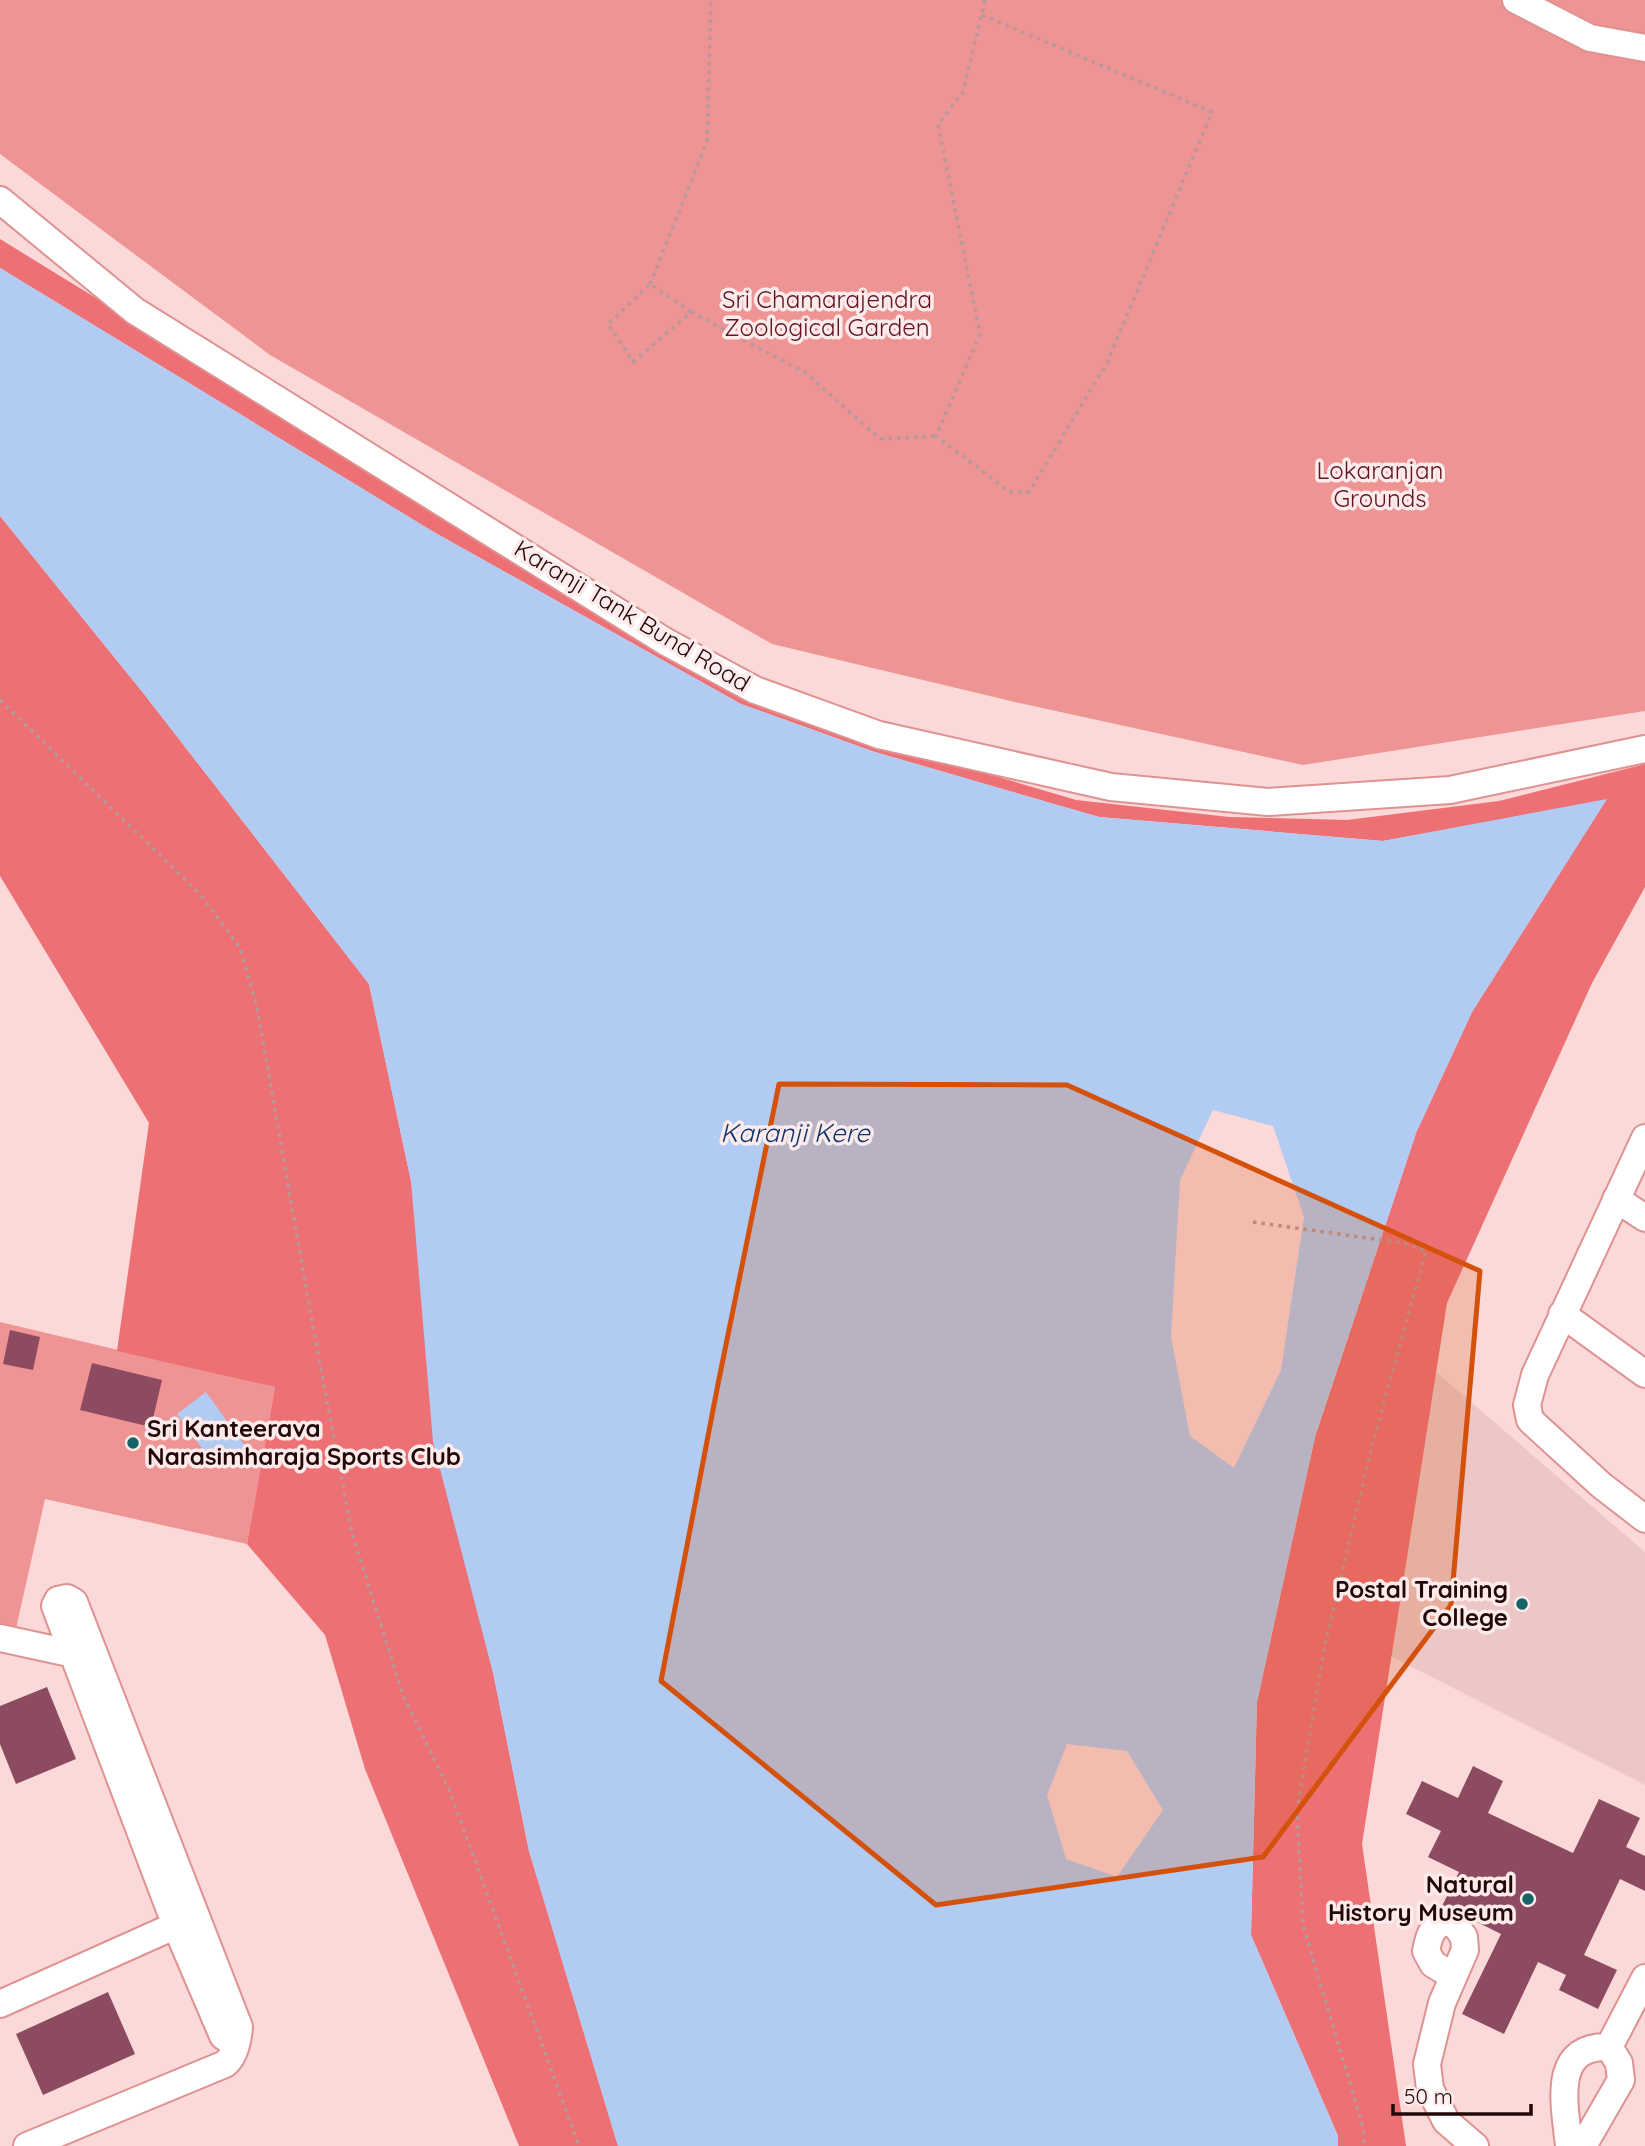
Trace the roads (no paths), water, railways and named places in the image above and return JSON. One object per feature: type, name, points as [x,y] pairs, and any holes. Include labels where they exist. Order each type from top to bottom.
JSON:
[{"type":"street","points":[[1516,0],[1590,38],[1645,48]]},
{"type":"street","name":"Karanji Tank Bund Road","points":[[0,200],[135,311],[666,642],[755,690],[879,735],[1111,787],[1268,802],[1450,790],[1645,749]]},
{"type":"street","points":[[1645,1138],[1562,1314],[1528,1398],[1530,1420],[1601,1485],[1645,1519]]},
{"type":"street","points":[[1616,1199],[1645,1218]]},
{"type":"street","points":[[1562,1314],[1645,1374]]},
{"type":"street","points":[[27,2146],[225,2064],[232,2056],[239,2027],[183,1914],[74,1654],[55,1606],[58,1600],[66,1598],[74,1602],[183,1914]]},
{"type":"street","points":[[0,1638],[74,1654]]},
{"type":"street","points":[[0,1986],[183,1914]]},
{"type":"street","points":[[0,2004],[183,1914]]},
{"type":"street","points":[[1453,1976],[1442,2003],[1427,2064],[1430,2089],[1446,2121],[1475,2146]]},
{"type":"street","points":[[1609,2047],[1645,1978]]},
{"type":"street","points":[[1569,2146],[1563,2088],[1572,2060],[1594,2046],[1609,2047]]},
{"type":"street","points":[[1583,2146],[1621,2080],[1619,2063],[1609,2047]]},
{"type":"water","name":"Karanji Kere","points":[[0,268],[432,531],[741,704],[875,752],[1099,817],[1383,841],[1607,799],[1472,1012],[1416,1133],[1315,1437],[1257,1702],[1251,1935],[1338,2136],[1338,2146],[618,2146],[529,1851],[494,1677],[433,1442],[411,1181],[369,984],[144,694],[0,516]],"holes":[[[1213,1110],[1273,1126],[1304,1217],[1281,1370],[1234,1468],[1190,1436],[1171,1337],[1180,1180]],[[1067,1744],[1127,1751],[1163,1810],[1117,1877],[1066,1859],[1047,1795]]]},
{"type":"water","points":[[206,1392],[245,1446],[216,1467],[177,1414]]},
{"type":"place","name":"Sri Kanteerava Narasimharaja Sports Club","points":[[133,1443]]},
{"type":"place","name":"Postal Training College","points":[[1522,1604]]},
{"type":"place","name":"Natural History Museum","points":[[1528,1899]]},
{"type":"park label","name":"Sri Chamarajendra Zoological Garden","points":[[827,314]]},
{"type":"park label","name":"Lokaranjan Grounds","points":[[1380,485]]}]
